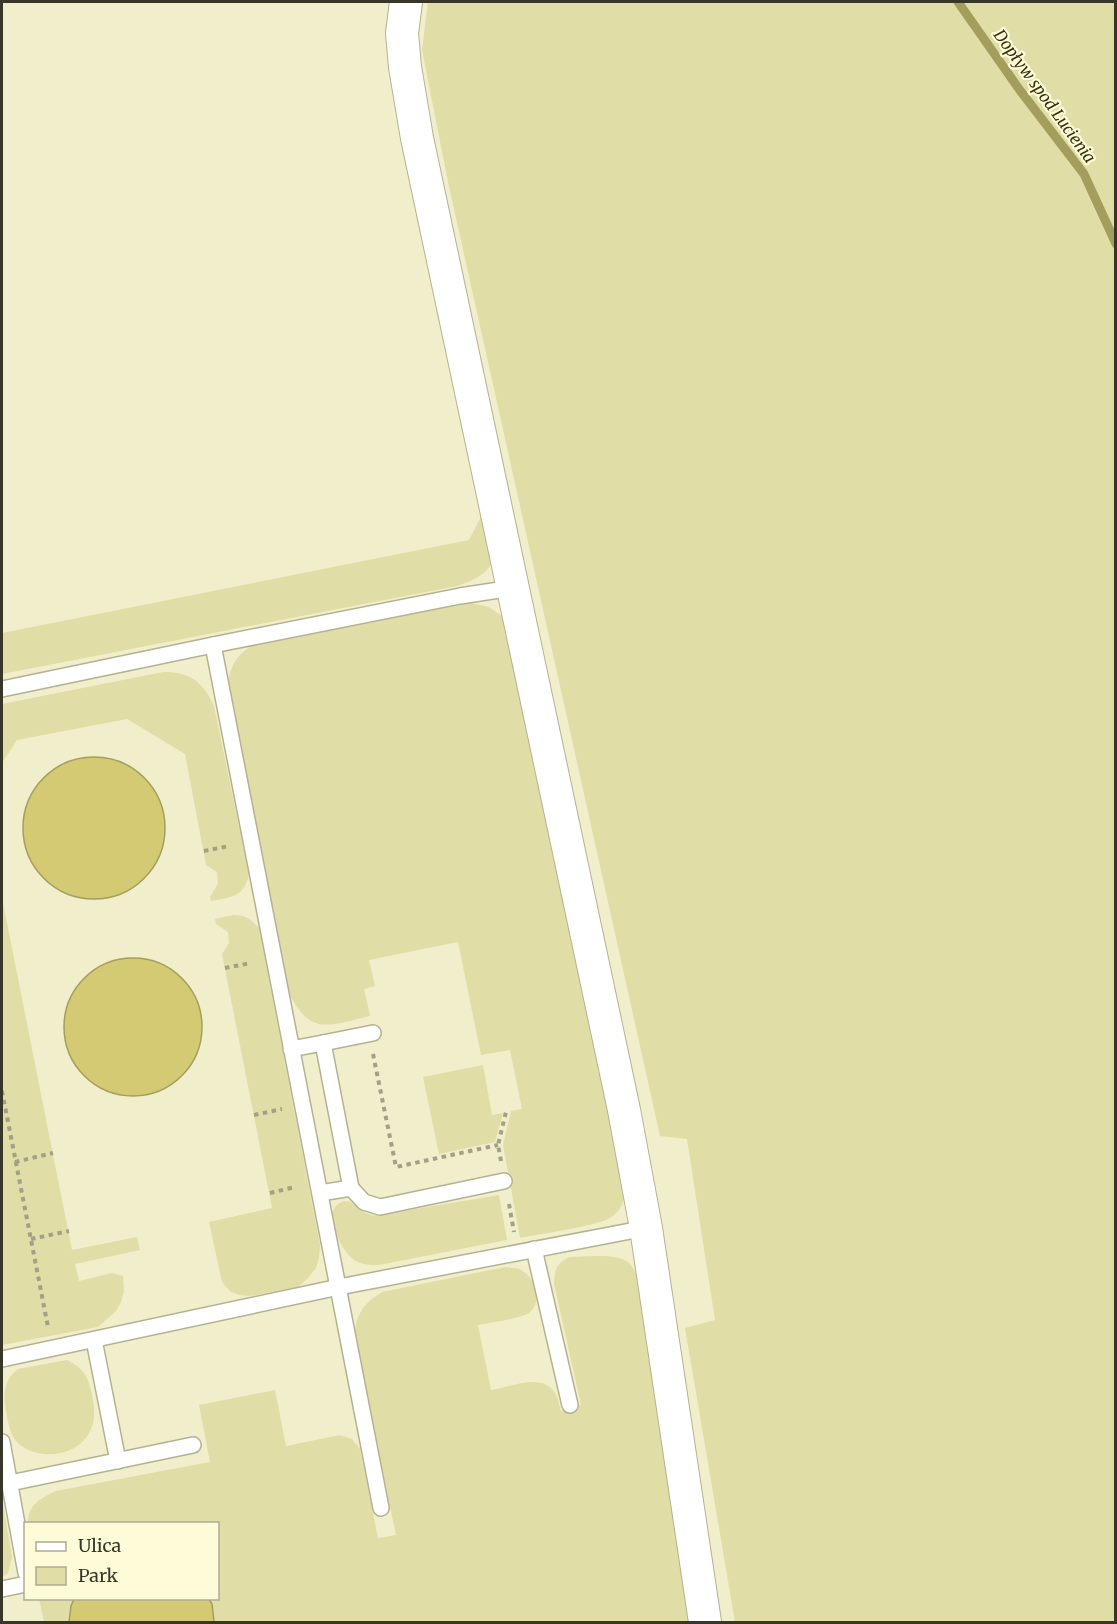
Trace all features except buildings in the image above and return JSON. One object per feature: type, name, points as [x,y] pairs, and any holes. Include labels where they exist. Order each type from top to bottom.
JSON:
[{"type":"street","points":[[406,2],[402,33],[405,67],[417,138],[621,1098],[646,1228],[705,1623]]},
{"type":"lane","points":[[2,689],[460,596],[512,588]]},
{"type":"lane","points":[[213,645],[381,1508]]},
{"type":"lane","points":[[291,1049],[371,1033]]},
{"type":"lane","points":[[323,1043],[351,1188],[364,1202],[380,1207],[504,1181]]},
{"type":"lane","points":[[320,1193],[351,1188]]},
{"type":"lane","points":[[2,1359],[339,1287],[646,1228]]},
{"type":"lane","points":[[534,1249],[570,1405]]},
{"type":"lane","points":[[94,1340],[117,1461]]},
{"type":"lane","points":[[2,1442],[24,1562]]},
{"type":"lane","points":[[10,1483],[194,1445]]},
{"type":"lane","points":[[2,1589],[24,1584]]},
{"type":"path","points":[[204,851],[221,847]]},
{"type":"path","points":[[225,968],[243,965]]},
{"type":"path","points":[[371,1033],[396,1167],[498,1145]]},
{"type":"path","points":[[2,1091],[52,1348]]},
{"type":"path","points":[[254,1115],[272,1111]]},
{"type":"path","points":[[15,1162],[53,1154]]},
{"type":"path","points":[[270,1193],[294,1187]]},
{"type":"path","points":[[31,1239],[69,1231]]},
{"type":"green space","points":[[428,2],[1115,2],[1115,1622],[735,1622],[685,1328],[715,1320],[687,1139],[660,1136],[448,182],[422,50]]},
{"type":"green space","points":[[485,509],[492,561],[482,574],[457,586],[2,674],[2,633],[469,540]]},
{"type":"green space","points":[[471,603],[489,607],[505,618],[626,1191],[620,1208],[607,1220],[520,1238],[503,1145],[511,1111],[522,1109],[510,1050],[481,1055],[458,942],[369,960],[375,986],[364,989],[370,1016],[332,1024],[313,1022],[297,1007],[289,993],[227,689],[230,673],[236,660],[246,650],[260,642]]},
{"type":"green space","points":[[163,672],[189,676],[195,680],[214,706],[249,875],[240,892],[230,897],[211,901],[210,897],[218,884],[217,872],[206,865],[185,754],[127,719],[17,740],[2,763],[2,704]]},
{"type":"green space","points":[[2,898],[72,1250],[137,1237],[140,1250],[75,1264],[79,1281],[112,1273],[123,1276],[124,1291],[121,1302],[116,1311],[98,1327],[2,1345]]},
{"type":"green space","points":[[233,915],[248,918],[259,928],[320,1245],[316,1268],[298,1287],[250,1296],[230,1291],[222,1282],[209,1222],[272,1208],[222,954],[229,943],[228,932],[216,924],[215,919]]},
{"type":"green space","points":[[483,1065],[492,1115],[503,1113],[495,1142],[439,1154],[423,1077]]},
{"type":"green space","points":[[499,1195],[507,1240],[379,1265],[367,1265],[350,1257],[340,1241],[333,1222],[336,1206],[346,1201],[367,1214],[376,1215]]},
{"type":"green space","points":[[601,1256],[625,1260],[633,1269],[640,1286],[693,1622],[44,1622],[39,1600],[219,1600],[219,1522],[28,1522],[32,1507],[56,1491],[210,1462],[199,1405],[275,1390],[286,1446],[340,1435],[352,1439],[360,1449],[378,1538],[396,1535],[354,1336],[362,1310],[382,1292],[505,1267],[525,1272],[536,1289],[534,1308],[519,1317],[478,1325],[491,1390],[528,1382],[545,1384],[557,1397],[561,1411],[581,1405],[554,1284],[555,1274],[561,1262],[569,1257]]},
{"type":"green space","points":[[67,1360],[81,1370],[89,1383],[94,1405],[92,1425],[88,1435],[73,1448],[54,1454],[33,1452],[16,1441],[10,1430],[5,1399],[7,1382],[18,1369]]},
{"type":"green space","points":[[2,1499],[12,1557],[8,1573],[2,1577]]},
{"type":"shaded area","points":[[94,757],[121,762],[144,778],[160,801],[165,828],[160,855],[144,878],[121,894],[94,899],[67,894],[44,878],[28,855],[23,828],[28,801],[44,778],[67,762]]},
{"type":"shaded area","points":[[133,958],[159,963],[182,978],[197,1001],[202,1027],[197,1053],[182,1076],[159,1091],[133,1096],[107,1091],[84,1076],[69,1053],[64,1027],[69,1001],[84,978],[107,963]]},
{"type":"shaded area","points":[[74,1600],[210,1600],[214,1622],[69,1622]]},
{"type":"waterway","name":"Dopływ spod Lucienia","points":[[958,2],[1019,89],[1084,174],[1116,244]]}]
